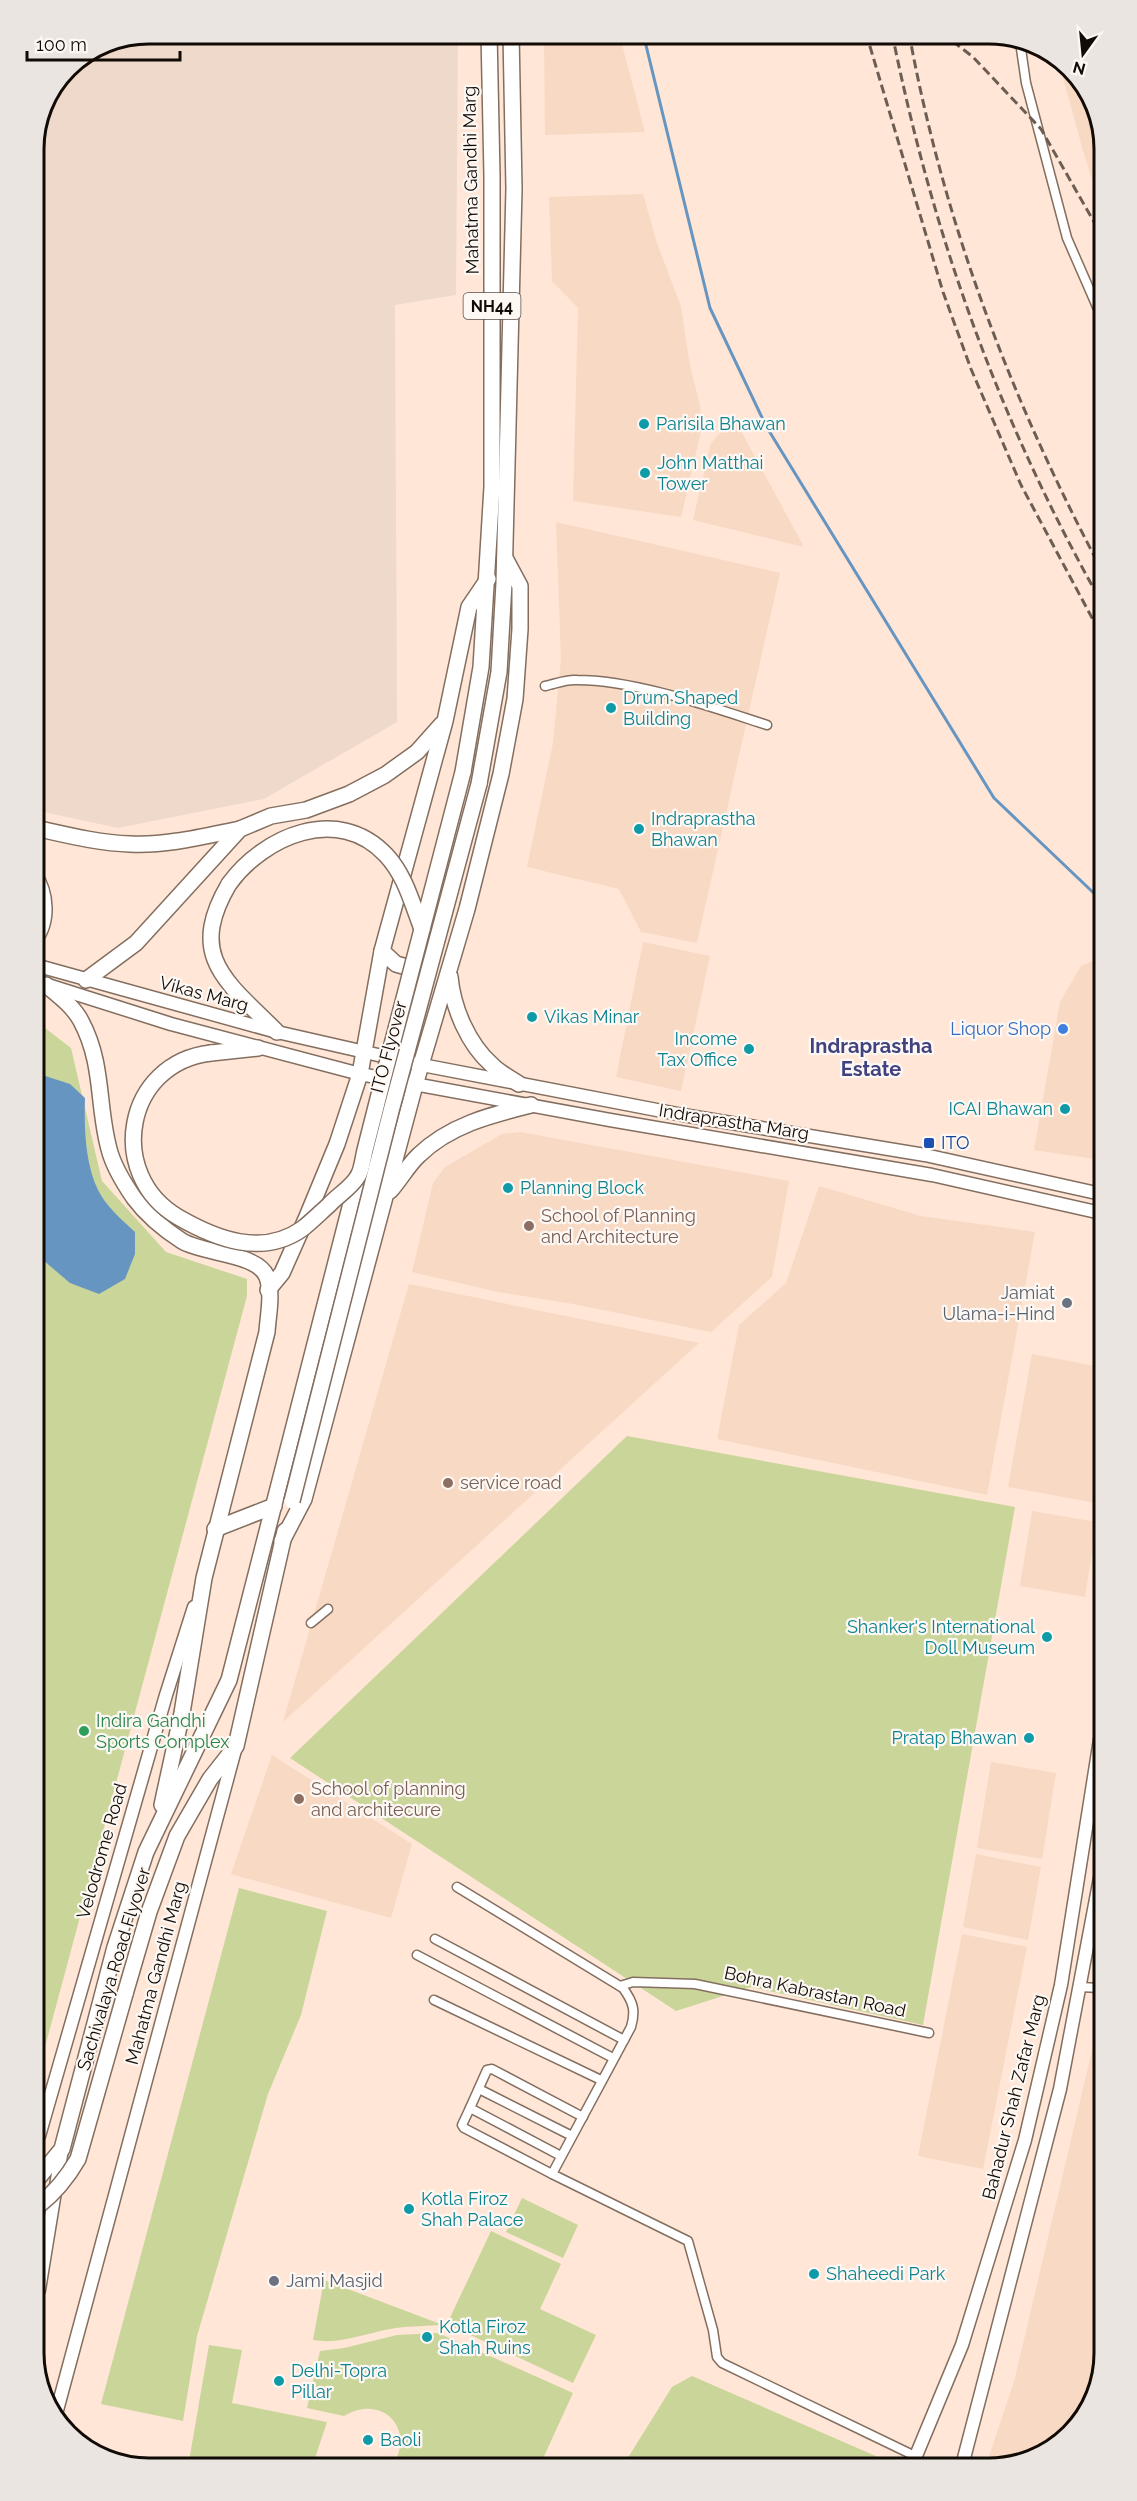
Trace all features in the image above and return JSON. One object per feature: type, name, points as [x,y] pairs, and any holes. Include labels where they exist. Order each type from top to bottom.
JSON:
[{"type":"highway","name":"Mahatma Gandhi Marg","points":[[488,579],[492,487],[492,176],[489,44]]},
{"type":"highway","name":"NH44","points":[[504,558],[514,189],[511,44]]},
{"type":"highway","name":"ITO Flyover","points":[[282,1541],[392,1111],[479,784],[499,672],[504,558]]},
{"type":"highway","points":[[282,1541],[304,1499],[501,774],[515,699],[520,629],[520,586],[504,558]]},
{"type":"highway","name":"ITO Flyover","points":[[275,1500],[463,772],[481,667],[488,579]]},
{"type":"highway","points":[[268,1290],[282,1273],[306,1219],[337,1144],[360,1074],[382,951],[445,721],[469,607],[488,579]]},
{"type":"highway","points":[[44,830],[89,840],[132,844],[188,839],[240,829],[270,816],[306,810],[349,794],[385,775],[417,752],[445,721]]},
{"type":"highway","points":[[86,980],[136,943],[240,829]]},
{"type":"highway","points":[[277,1032],[226,979],[212,953],[209,936],[219,902],[241,868],[271,845],[293,834],[312,830],[335,829],[360,835],[373,844],[397,869],[422,928]]},
{"type":"highway","points":[[382,951],[396,964],[419,972],[434,973],[449,970]]},
{"type":"highway","points":[[449,970],[454,1002],[469,1035],[491,1065],[519,1084]]},
{"type":"highway","points":[[44,985],[65,1002],[80,1019],[99,1073],[109,1150],[134,1198],[183,1242],[253,1262],[267,1276],[268,1290],[267,1332],[204,1578],[182,1713],[156,1828],[115,1947],[62,2149],[44,2171]]},
{"type":"highway","points":[[258,1048],[211,1053],[181,1061],[153,1080],[144,1095],[138,1113],[134,1145],[140,1175],[146,1186],[171,1213],[202,1231],[254,1244],[281,1239],[302,1229],[358,1176]]},
{"type":"highway","points":[[386,1197],[419,1155],[459,1126],[497,1113],[531,1105]]},
{"type":"highway","points":[[215,1529],[275,1500]]},
{"type":"highway","points":[[156,1828],[229,1680],[275,1500]]},
{"type":"highway","name":"Mahatma Gandhi Marg","points":[[236,1746],[282,1541]]},
{"type":"highway","name":"Sachivalaya Road Flyover","points":[[44,2201],[68,2177],[78,2159],[149,1912],[177,1836],[210,1779],[236,1746]]},
{"type":"main road","points":[[44,892],[46,906],[44,922]]},
{"type":"main road","name":"Vikas Marg","points":[[44,968],[277,1032],[422,1065]]},
{"type":"main road","name":"Vikas Marg","points":[[44,984],[171,1024],[360,1074]]},
{"type":"main road","name":"Indraprastha Marg","points":[[422,1065],[683,1116],[925,1155],[1094,1192]]},
{"type":"main road","name":"Indraprastha Marg","points":[[360,1074],[932,1175],[1094,1211]]},
{"type":"main road","name":"Velodrome Road","points":[[44,2119],[166,1695],[204,1578]]},
{"type":"main road","name":"Mahatma Gandhi Marg","points":[[58,2406],[236,1746]]},
{"type":"main road","name":"Bahadur Shah Zafar Marg","points":[[914,2458],[962,2345],[1025,2140],[1061,1985],[1094,1777]]},
{"type":"main road","name":"Bahadur Shah Zafar Marg","points":[[964,2458],[1057,2100],[1094,1907]]},
{"type":"main road","points":[[44,2259],[62,2149]]},
{"type":"street","points":[[1021,49],[1026,82],[1067,238],[1094,300]]},
{"type":"street","points":[[545,686],[575,679],[636,687],[767,725]]},
{"type":"street","points":[[311,1623],[328,1609]]},
{"type":"street","points":[[457,1887],[620,1986],[634,2004],[633,2021],[624,2040],[552,2174]]},
{"type":"street","points":[[435,1939],[624,2040]]},
{"type":"street","points":[[417,1954],[613,2058]]},
{"type":"street","name":"Bohra Kabrastan Road","points":[[620,1986],[633,1982],[695,1984],[929,2033]]},
{"type":"street","points":[[1078,1987],[1094,1988]]},
{"type":"street","points":[[434,2000],[601,2080]]},
{"type":"street","points":[[583,2117],[492,2069],[487,2070],[462,2125],[552,2174],[688,2241],[713,2330],[717,2357],[722,2363],[912,2458]]},
{"type":"street","points":[[479,2089],[572,2136]]},
{"type":"street","points":[[470,2108],[561,2156]]},
{"type":"shaded area","points":[[135,44],[458,44],[456,295],[395,305],[397,722],[264,799],[118,828],[44,812],[44,142],[47,121],[54,102],[79,70],[115,49]]},
{"type":"shaded area","points":[[544,44],[622,44],[645,132],[545,135]]},
{"type":"shaded area","points":[[1065,84],[1071,84],[1076,90],[1088,115],[1093,135],[1094,186]]},
{"type":"shaded area","points":[[643,194],[657,243],[681,307],[690,366],[700,405],[701,431],[681,517],[573,501],[578,308],[552,281],[549,197]]},
{"type":"shaded area","points":[[734,418],[804,547],[693,520],[711,443]]},
{"type":"shaded area","points":[[556,522],[780,573],[697,943],[641,932],[619,889],[527,867],[553,743],[561,659]]},
{"type":"shaded area","points":[[643,942],[710,956],[681,1091],[616,1077]]},
{"type":"shaded area","points":[[1094,961],[1094,1159],[1034,1150],[1060,1002],[1081,966]]},
{"type":"shaded area","points":[[520,1132],[789,1181],[772,1277],[711,1332],[573,1304],[498,1292],[412,1272],[433,1183],[445,1167],[502,1134]]},
{"type":"shaded area","points":[[819,1186],[921,1216],[1035,1232],[987,1495],[717,1439],[739,1325],[786,1283]]},
{"type":"shaded area","name":"service road","points":[[409,1284],[699,1343],[283,1722]]},
{"type":"shaded area","points":[[1032,1354],[1094,1366],[1094,1503],[1008,1487]]},
{"type":"shaded area","points":[[1032,1511],[1094,1521],[1094,1541],[1085,1597],[1020,1586]]},
{"type":"shaded area","name":"School of planning and architecure","points":[[272,1755],[412,1844],[391,1918],[231,1874]]},
{"type":"shaded area","points":[[991,1762],[1056,1773],[1042,1859],[977,1848]]},
{"type":"shaded area","points":[[976,1854],[1041,1867],[1028,1940],[963,1927]]},
{"type":"shaded area","points":[[962,1934],[1027,1947],[983,2169],[918,2156]]},
{"type":"shaded area","points":[[1094,2042],[1094,2352],[1090,2380],[1076,2411],[1052,2436],[1022,2452],[988,2458],[1015,2378]]},
{"type":"green space","name":"Indira Gandhi Sports Complex","points":[[44,1027],[71,1048],[102,1181],[166,1252],[247,1279],[247,1296],[44,2051]]},
{"type":"green space","points":[[627,1436],[1015,1507],[923,2025],[751,1987],[676,2011],[290,1758]]},
{"type":"green space","points":[[239,1888],[327,1911],[301,2015],[268,2094],[197,2336],[183,2421],[101,2404]]},
{"type":"green space","points":[[522,2198],[578,2225],[563,2258],[506,2232]]},
{"type":"green space","points":[[491,2231],[561,2264],[540,2309],[596,2335],[573,2383],[447,2324]]},
{"type":"green space","points":[[324,2280],[443,2325],[396,2328],[334,2341],[313,2340]]},
{"type":"green space","points":[[438,2333],[573,2393],[543,2457],[396,2457],[400,2439],[398,2428],[392,2418],[382,2412],[371,2409],[358,2410],[344,2416],[307,2408],[320,2351],[344,2348],[397,2335]]},
{"type":"green space","points":[[209,2345],[242,2350],[232,2403],[327,2422],[315,2457],[190,2457]]},
{"type":"green space","points":[[692,2376],[880,2458],[628,2458],[672,2387]]},
{"type":"water","points":[[44,1076],[70,1084],[85,1098],[86,1145],[90,1168],[98,1190],[114,1212],[135,1232],[135,1254],[125,1279],[99,1294],[70,1283],[44,1261]]},
{"type":"waterway","points":[[646,44],[710,308],[766,426],[994,798],[1094,893]]},
{"type":"railway","points":[[869,44],[943,292],[971,369],[1021,485],[1094,622]]},
{"type":"railway","points":[[894,44],[927,182],[973,324],[1030,462],[1094,589]]},
{"type":"railway","points":[[911,44],[923,103],[941,171],[983,306],[1037,437],[1094,555]]},
{"type":"railway","points":[[956,44],[973,57],[1041,129],[1094,222]]},
{"type":"place","name":"Parisila Bhawan","points":[[644,424]]},
{"type":"place","name":"John Matthai Tower","points":[[645,473]]},
{"type":"place","name":"Drum Shaped Building","points":[[611,708]]},
{"type":"place","name":"Indraprastha Bhawan","points":[[639,829]]},
{"type":"place","name":"Vikas Minar","points":[[532,1017]]},
{"type":"place","name":"Liquor Shop","points":[[1063,1029]]},
{"type":"place","name":"Income Tax Office","points":[[749,1049]]},
{"type":"place","name":"ICAI Bhawan","points":[[1065,1109]]},
{"type":"place","name":"ITO","points":[[929,1143]]},
{"type":"place","name":"Planning Block","points":[[508,1188]]},
{"type":"place","name":"School of Planning and Architecture","points":[[529,1226]]},
{"type":"place","name":"Jamiat Ulama-i-Hind","points":[[1067,1303]]},
{"type":"place","name":"service road","points":[[448,1483]]},
{"type":"place","name":"Shanker's International Doll Museum","points":[[1047,1637]]},
{"type":"place","name":"Indira Gandhi Sports Complex","points":[[84,1731]]},
{"type":"place","name":"Pratap Bhawan","points":[[1029,1738]]},
{"type":"place","name":"School of planning and architecure","points":[[299,1799]]},
{"type":"place","name":"Kotla Firoz Shah Palace","points":[[409,2209]]},
{"type":"place","name":"Shaheedi Park","points":[[814,2274]]},
{"type":"place","name":"Jami Masjid","points":[[274,2281]]},
{"type":"place","name":"Kotla Firoz Shah Ruins","points":[[427,2337]]},
{"type":"place","name":"Delhi-Topra Pillar","points":[[279,2381]]},
{"type":"place","name":"Baoli","points":[[368,2440]]},
{"type":"district","name":"Indraprastha Estate","points":[[871,1058]]}]
